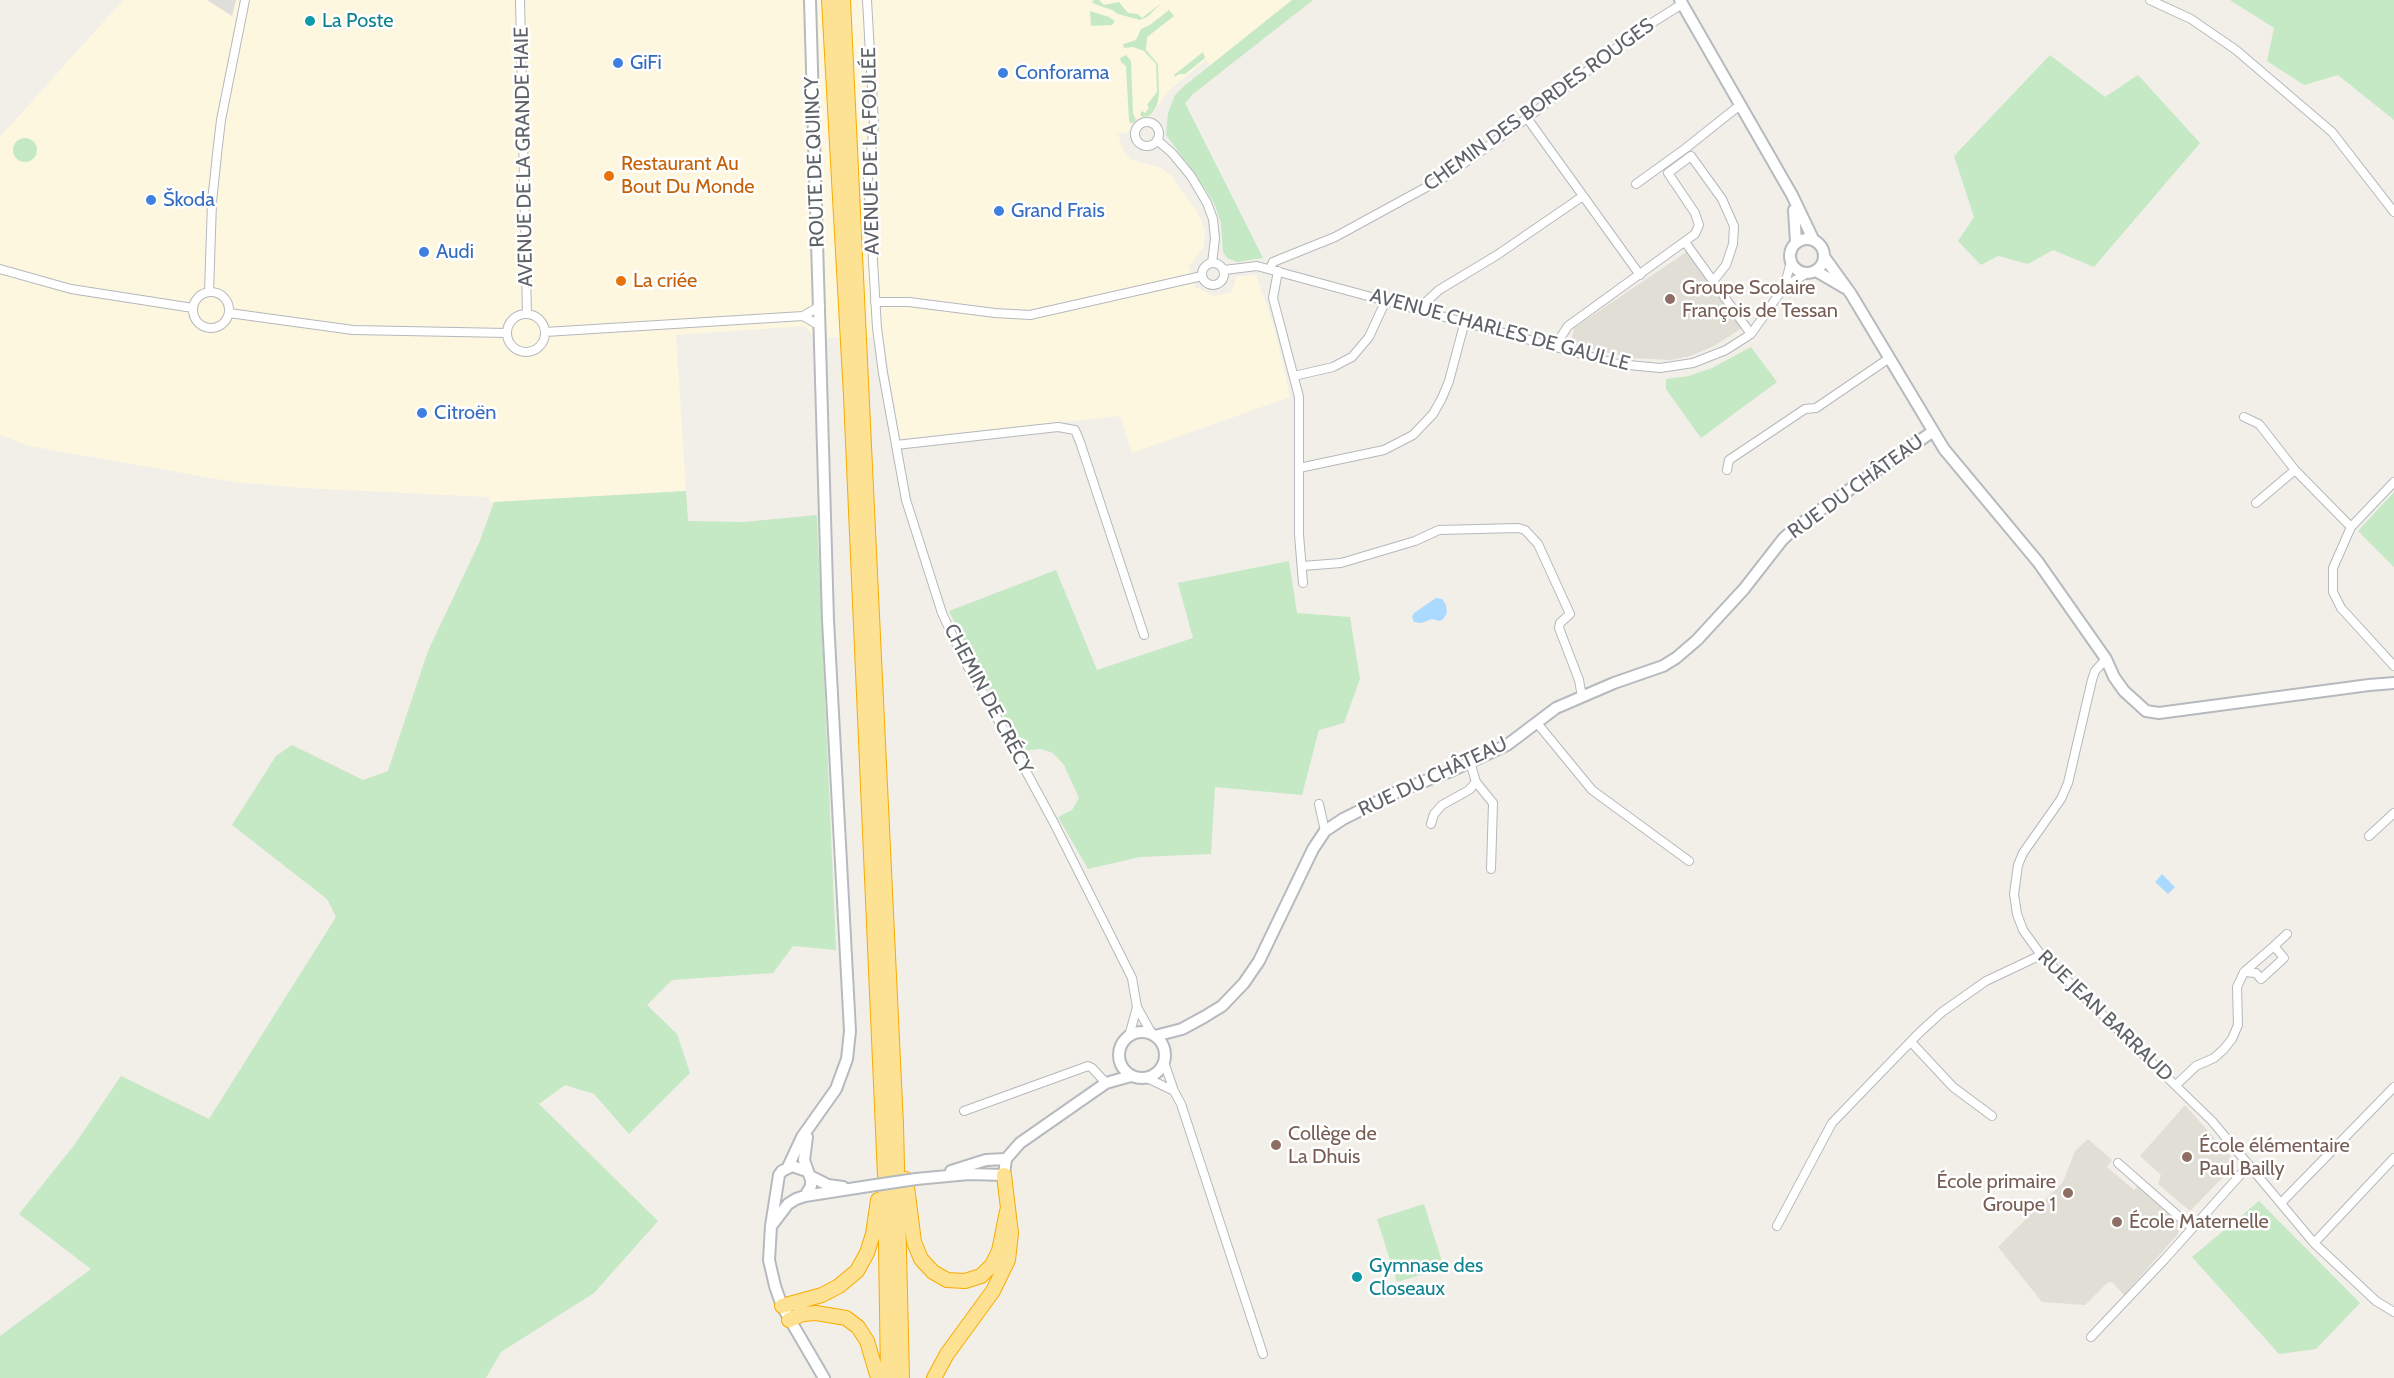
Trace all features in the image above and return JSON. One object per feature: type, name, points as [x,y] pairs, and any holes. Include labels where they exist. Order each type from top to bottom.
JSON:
[{"type":"highway","points":[[829,0],[851,396],[885,1176],[888,1378]]},
{"type":"highway","points":[[843,0],[896,1125],[902,1378]]},
{"type":"highway","points":[[896,1125],[904,1133],[907,1190],[914,1242],[921,1259],[933,1272],[947,1280],[965,1281],[981,1276],[992,1265],[999,1251],[1007,1211]]},
{"type":"highway","points":[[934,1378],[947,1354],[993,1291],[1002,1274],[1011,1233],[1004,1175]]},
{"type":"highway","points":[[782,1306],[822,1295],[839,1286],[857,1271],[867,1253],[873,1234],[878,1189],[885,1176]]},
{"type":"highway","points":[[789,1320],[816,1312],[846,1318],[858,1327],[867,1341],[878,1378]]},
{"type":"street","points":[[209,292],[212,202],[218,143],[245,0]]},
{"type":"street","name":"AVENUE DE LA GRANDE HAIE","points":[[520,0],[527,314]]},
{"type":"street","name":"ROUTE DE QUINCY","points":[[788,1167],[811,1125],[836,1089],[847,1059],[850,1031],[828,620],[810,0]]},
{"type":"street","name":"AVENUE DE LA FOULÉE","points":[[867,0],[874,125],[868,177],[875,302]]},
{"type":"street","points":[[2150,0],[2191,19],[2236,50],[2332,132],[2394,212]]},
{"type":"street","points":[[1681,2],[1792,195],[1813,239],[1822,247],[1825,258],[1847,290],[1932,432],[1971,484],[2037,562],[2106,658],[2114,677],[2124,691],[2146,711],[2159,713],[2394,683]]},
{"type":"street","name":"CHEMIN DES BORDES ROUGES","points":[[1274,270],[1273,262],[1335,237],[1445,177],[1527,118],[1636,33],[1681,2]]},
{"type":"street","points":[[1636,184],[1740,105]]},
{"type":"street","points":[[1527,118],[1640,276]]},
{"type":"street","points":[[1157,140],[1172,153],[1191,176],[1207,203],[1213,219],[1215,238],[1212,263]]},
{"type":"street","points":[[1555,346],[1568,326],[1695,234],[1699,225],[1695,213],[1668,173],[1691,156],[1722,199],[1734,226],[1730,255],[1726,265],[1714,280]]},
{"type":"street","points":[[1792,195],[1797,242],[1790,254],[1791,262],[1797,270],[1811,272],[1847,290]]},
{"type":"street","points":[[1424,311],[1427,301],[1439,290],[1497,255],[1583,196]]},
{"type":"street","points":[[1797,242],[1813,239]]},
{"type":"street","points":[[1685,242],[1751,334]]},
{"type":"street","points":[[1811,272],[1823,263],[1825,258]]},
{"type":"street","name":"AVENUE CHARLES DE GAULLE","points":[[1224,270],[1257,266],[1625,366],[1660,368],[1694,363],[1726,350],[1751,334],[1784,286],[1791,262]]},
{"type":"street","points":[[1212,263],[1219,264],[1224,270],[1224,277],[1216,284],[1209,284],[1202,276],[1206,266],[1212,263]]},
{"type":"street","points":[[0,269],[71,289],[193,308]]},
{"type":"street","points":[[1274,270],[1273,297],[1299,397],[1299,535],[1303,583]]},
{"type":"street","name":"AVENUE CHARLES DE GAULLE","points":[[1784,286],[1811,272]]},
{"type":"street","points":[[875,302],[909,302],[1030,315],[1202,276]]},
{"type":"street","points":[[209,292],[218,294],[226,300],[229,313],[221,326],[206,328],[194,318],[193,308],[198,297],[209,292]]},
{"type":"street","points":[[1294,376],[1333,367],[1352,357],[1369,337],[1386,300]]},
{"type":"street","name":"CHEMIN DE CRÉCY","points":[[875,302],[883,373],[914,529],[942,613],[964,660],[1054,823],[1132,978],[1137,1007],[1153,1035]]},
{"type":"street","points":[[545,332],[803,316],[820,306]]},
{"type":"street","points":[[229,313],[353,330],[507,333]]},
{"type":"street","points":[[527,314],[537,317],[545,332],[538,347],[527,351],[521,351],[512,344],[507,333],[515,317],[527,314]]},
{"type":"street","points":[[803,316],[815,323],[820,323]]},
{"type":"street","points":[[1299,468],[1384,450],[1413,435],[1433,414],[1442,398],[1449,381],[1465,321]]},
{"type":"street","points":[[1727,470],[1729,460],[1805,409],[1816,408],[1888,359]]},
{"type":"street","points":[[2244,417],[2259,424],[2295,470],[2351,527]]},
{"type":"street","points":[[896,445],[1058,427],[1075,430],[1144,635]]},
{"type":"street","name":"RUE DU CHÂTEAU","points":[[1153,1035],[1182,1029],[1204,1017],[1222,1006],[1244,983],[1259,961],[1313,849],[1325,831],[1343,819],[1399,791],[1507,745],[1556,708],[1663,666],[1676,658],[1697,640],[1743,590],[1783,539],[1932,432]]},
{"type":"street","points":[[2256,503],[2295,470]]},
{"type":"street","points":[[2394,482],[2351,527],[2333,568],[2333,592],[2341,608],[2394,666]]},
{"type":"street","points":[[1302,566],[1341,563],[1415,542],[1439,530],[1518,528],[1525,530],[1538,544],[1570,614],[1560,623],[1559,628],[1579,680],[1582,697]]},
{"type":"street","name":"RUE JEAN BARRAUD","points":[[2106,658],[2092,680],[2068,783],[2061,799],[2023,853],[2015,875],[2017,914],[2023,930],[2041,956],[2212,1121],[2314,1243],[2376,1300],[2394,1312]]},
{"type":"street","points":[[1537,723],[1592,790],[1689,861]]},
{"type":"street","points":[[1470,762],[1476,782],[1493,803],[1491,869]]},
{"type":"street","points":[[1431,824],[1434,814],[1442,805],[1469,790],[1476,782]]},
{"type":"street","points":[[1319,804],[1325,831]]},
{"type":"street","points":[[2369,836],[2394,813]]},
{"type":"street","points":[[2176,1085],[2196,1066],[2214,1058],[2232,1039],[2238,1024],[2237,987],[2244,972],[2287,934]]},
{"type":"street","points":[[2244,972],[2256,974],[2261,979],[2284,958],[2274,946]]},
{"type":"street","points":[[1778,1226],[1832,1123],[1942,1012],[1986,981],[2041,956]]},
{"type":"street","name":"CHEMIN DE CRÉCY","points":[[1129,1036],[1137,1007]]},
{"type":"street","points":[[1106,1083],[1119,1058],[1122,1046],[1129,1036],[1140,1032],[1153,1035],[1164,1047],[1164,1062],[1181,1104],[1263,1354]]},
{"type":"street","points":[[1911,1042],[1953,1087],[1992,1116]]},
{"type":"street","points":[[1119,1058],[1123,1068],[1131,1076]]},
{"type":"street","points":[[1147,1078],[1158,1072],[1164,1062]]},
{"type":"street","points":[[964,1111],[1088,1066],[1106,1083]]},
{"type":"street","points":[[778,1187],[785,1197],[801,1197],[937,1176],[1004,1175],[1006,1159],[1020,1143],[1106,1083],[1131,1076],[1147,1078],[1174,1091]]},
{"type":"street","points":[[2281,1203],[2394,1087]]},
{"type":"street","points":[[771,1226],[788,1204],[801,1197],[811,1186],[805,1147],[811,1125]]},
{"type":"street","points":[[2314,1243],[2394,1158]]},
{"type":"street","points":[[937,1176],[986,1160],[1006,1159]]},
{"type":"street","points":[[2118,1163],[2192,1228]]},
{"type":"street","points":[[2091,1337],[2249,1165]]},
{"type":"street","points":[[824,1378],[782,1306],[769,1260],[771,1226],[779,1175],[788,1167],[798,1166],[828,1185],[853,1188]]},
{"type":"shaded area","points":[[123,0],[207,0],[232,16],[236,0],[1313,0],[1218,74],[1206,60],[1167,92],[1153,113],[1137,119],[1128,132],[1118,134],[1123,150],[1132,160],[1161,168],[1171,175],[1197,212],[1205,229],[1204,246],[1192,263],[1188,264],[1195,287],[1214,296],[1232,292],[1236,277],[1256,275],[1275,330],[1290,397],[1132,453],[1120,416],[900,439],[883,337],[815,338],[805,326],[676,335],[686,491],[494,502],[490,501],[489,497],[302,488],[234,482],[29,446],[0,435],[0,137]]},
{"type":"shaded area","points":[[207,0],[236,0],[232,16]]},
{"type":"shaded area","name":"Groupe Scolaire François de Tessan","points":[[1688,251],[1742,328],[1714,346],[1690,356],[1671,360],[1630,358],[1576,345],[1572,338],[1574,328]]},
{"type":"shaded area","name":"École élémentaire Paul Bailly","points":[[2185,1105],[2233,1159],[2233,1167],[2190,1211],[2158,1184],[2161,1175],[2140,1156]]},
{"type":"shaded area","points":[[2088,1139],[2112,1160],[2107,1167],[2134,1190],[2138,1186],[2148,1194],[2178,1222],[2179,1231],[2124,1295],[2112,1282],[2107,1283],[2085,1305],[2042,1302],[1998,1247],[2063,1182],[2075,1151]]},
{"type":"green space","points":[[1099,0],[1104,5],[1119,2],[1128,13],[1138,14],[1142,18],[1163,2],[1147,17],[1140,20],[1097,5],[1092,2]]},
{"type":"green space","points":[[1292,0],[1313,0],[1193,94],[1185,103],[1263,258],[1237,262],[1227,258],[1223,252],[1221,223],[1214,203],[1166,135],[1168,113],[1175,95],[1183,87]]},
{"type":"green space","points":[[2230,0],[2394,0],[2394,120],[2338,75],[2304,85],[2267,61],[2274,28]]},
{"type":"green space","points":[[1169,10],[1174,16],[1147,37],[1146,50],[1158,64],[1159,94],[1153,112],[1149,116],[1142,117],[1140,114],[1142,111],[1145,113],[1149,108],[1147,105],[1157,92],[1156,64],[1144,51],[1133,47],[1124,48],[1123,44],[1136,40],[1141,29]]},
{"type":"green space","points":[[1090,11],[1115,21],[1112,25],[1091,26]]},
{"type":"green space","points":[[1203,52],[1205,58],[1185,74],[1175,77],[1174,75]]},
{"type":"green space","points":[[1126,55],[1131,61],[1133,113],[1136,120],[1133,123],[1129,120],[1126,66],[1120,58]]},
{"type":"green space","points":[[2050,55],[2105,97],[2138,75],[2200,143],[2094,267],[2053,250],[2028,264],[1998,256],[1981,265],[1958,241],[1974,217],[1954,156]]},
{"type":"green space","points":[[25,138],[30,139],[36,145],[36,155],[30,161],[25,162],[20,161],[14,155],[13,150],[14,145],[20,139]]},
{"type":"green space","points":[[1751,347],[1777,382],[1701,438],[1666,389],[1666,379],[1689,376],[1712,368]]},
{"type":"green space","points":[[686,491],[688,521],[744,522],[817,515],[836,950],[793,946],[773,973],[672,980],[647,1005],[677,1034],[690,1073],[629,1134],[594,1094],[565,1085],[539,1104],[658,1221],[594,1293],[501,1352],[486,1378],[0,1378],[0,1336],[91,1269],[19,1214],[75,1144],[121,1076],[209,1119],[336,917],[327,899],[232,825],[276,756],[292,745],[363,780],[388,771],[428,651],[479,543],[494,502]]},
{"type":"green space","points":[[2394,492],[2394,567],[2358,531]]},
{"type":"green space","points":[[1289,561],[1297,613],[1350,617],[1360,679],[1344,723],[1319,730],[1302,795],[1215,787],[1211,854],[1140,857],[1088,869],[1058,817],[1072,810],[1079,798],[1064,765],[1053,753],[1040,749],[1023,751],[949,611],[1056,570],[1097,670],[1193,638],[1178,583]]},
{"type":"green space","points":[[2259,1201],[2360,1303],[2316,1349],[2279,1354],[2192,1257]]},
{"type":"green space","points":[[1424,1204],[1444,1268],[1397,1282],[1377,1219]]},
{"type":"water","points":[[1436,598],[1442,599],[1446,605],[1447,613],[1443,619],[1440,621],[1432,619],[1422,623],[1414,622],[1412,617],[1414,613]]},
{"type":"water","points":[[2162,874],[2175,887],[2168,894],[2155,882]]},
{"type":"place","name":"La Poste","points":[[310,21]]},
{"type":"place","name":"GiFi","points":[[618,63]]},
{"type":"place","name":"Conforama","points":[[1003,73]]},
{"type":"place","name":"Restaurant Au Bout Du Monde","points":[[609,176]]},
{"type":"place","name":"Škoda","points":[[151,200]]},
{"type":"place","name":"Grand Frais","points":[[999,211]]},
{"type":"place","name":"Audi","points":[[424,252]]},
{"type":"place","name":"La criée","points":[[621,281]]},
{"type":"place","name":"Groupe Scolaire François de Tessan","points":[[1670,299]]},
{"type":"place","name":"Citroën","points":[[422,413]]},
{"type":"place","name":"Collège de La Dhuis","points":[[1276,1145]]},
{"type":"place","name":"École élémentaire Paul Bailly","points":[[2187,1157]]},
{"type":"place","name":"École primaire Groupe 1","points":[[2068,1193]]},
{"type":"place","name":"École Maternelle","points":[[2117,1222]]},
{"type":"place","name":"Gymnase des Closeaux","points":[[1357,1277]]}]
